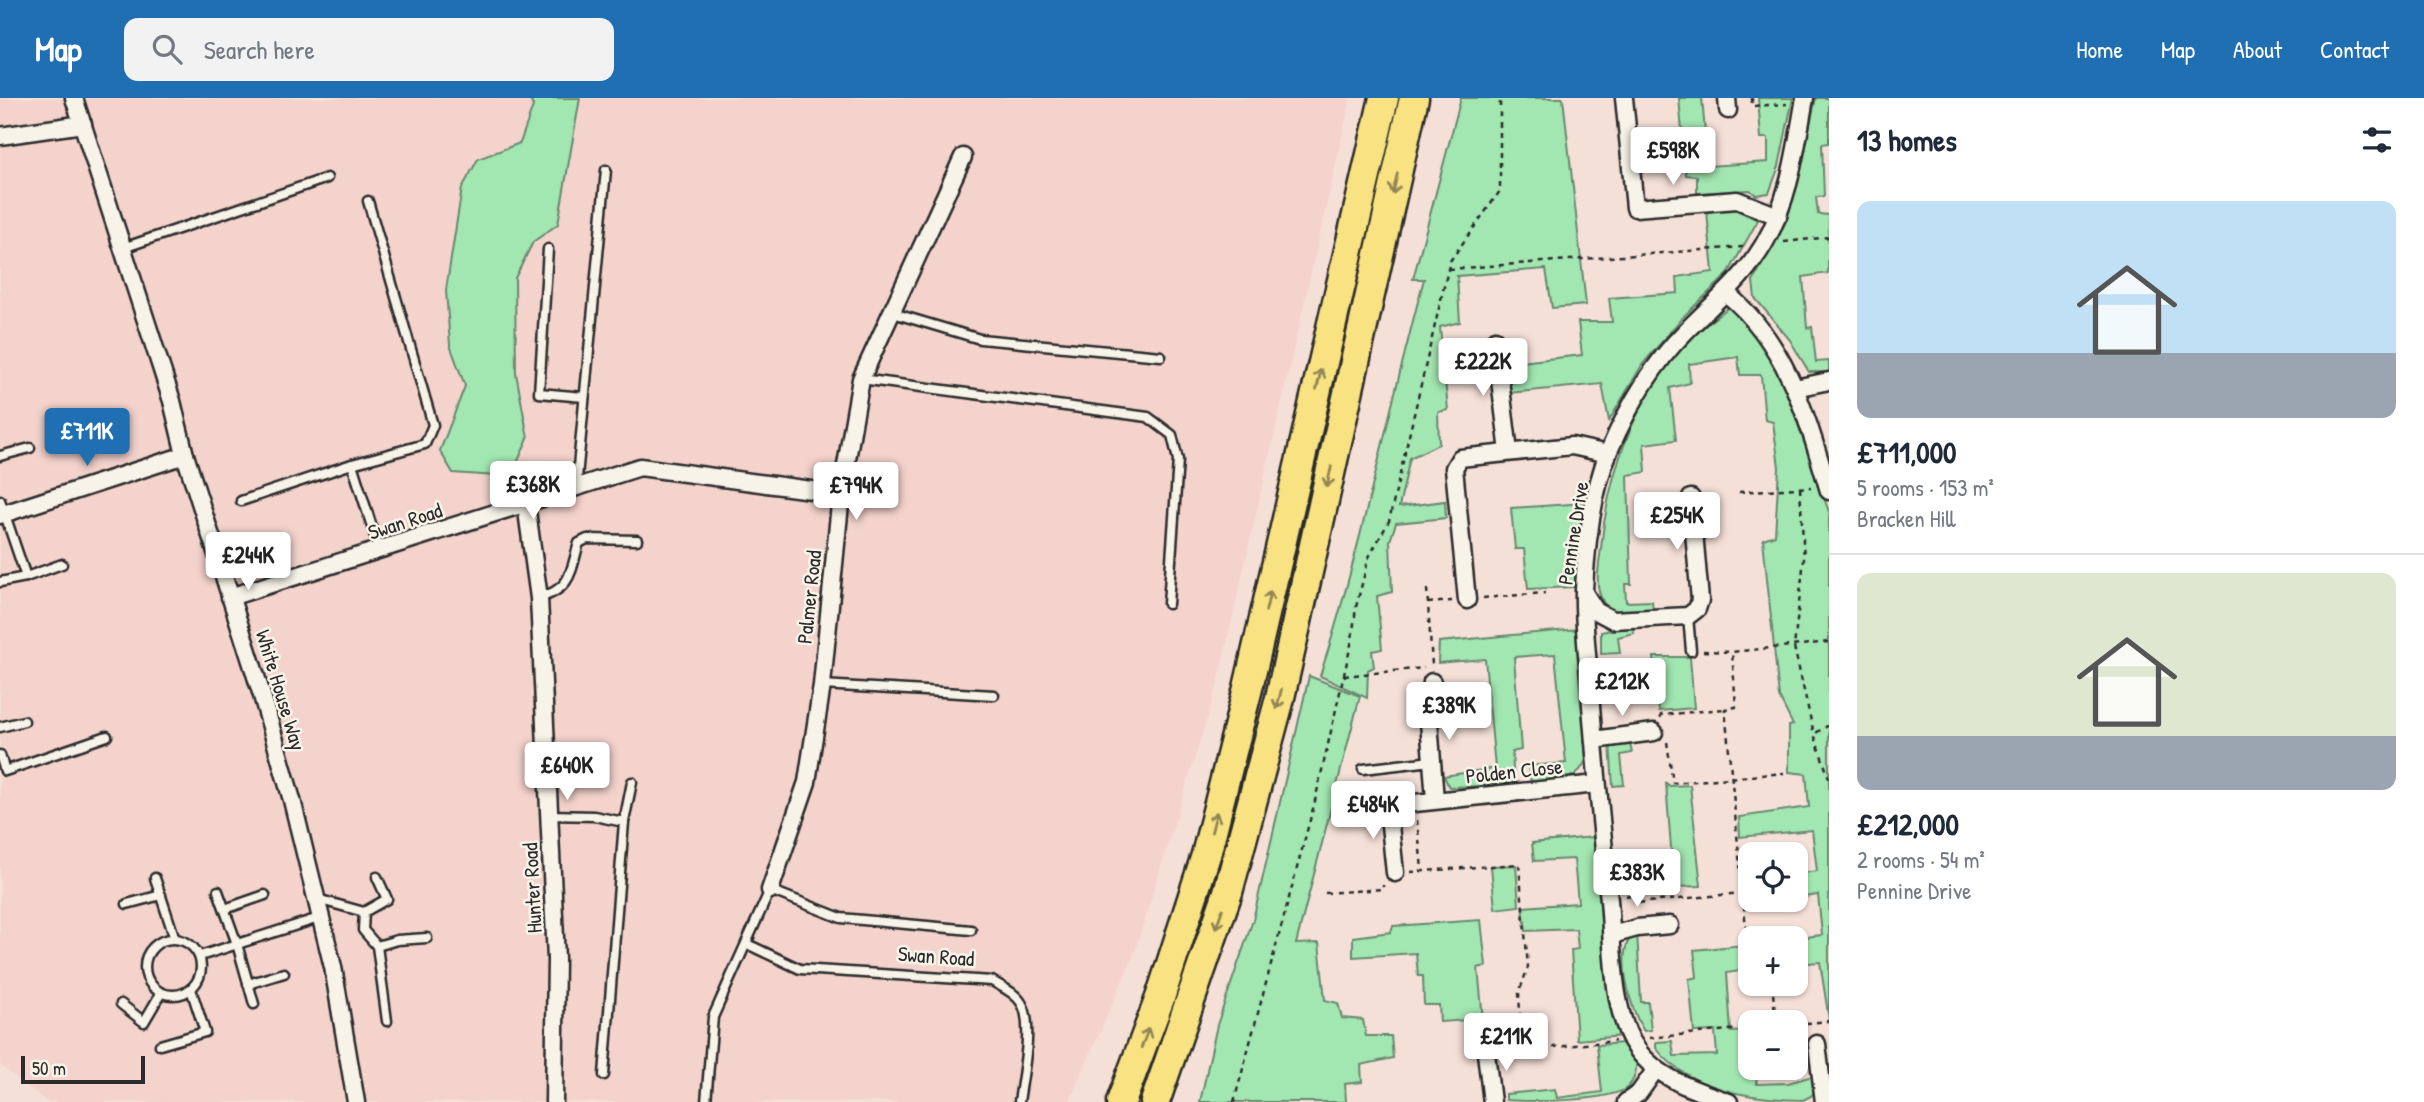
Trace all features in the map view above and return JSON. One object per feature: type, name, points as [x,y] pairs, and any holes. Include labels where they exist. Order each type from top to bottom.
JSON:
[{"type":"highway","points":[[1121,1102],[1160,998],[1206,855],[1248,688],[1382,103]]},
{"type":"highway","points":[[1155,1102],[1228,892],[1279,702],[1414,104]]},
{"type":"street","name":"White House Way","points":[[74,98],[172,401],[185,455],[261,692],[322,917],[342,1013],[356,1102]]},
{"type":"street","points":[[1624,98],[1635,208],[1737,200],[1777,216]]},
{"type":"street","name":"Pennine Drive","points":[[1728,1102],[1680,1083],[1656,1069],[1636,1049],[1625,1027],[1616,985],[1597,784],[1584,593],[1592,521],[1608,454],[1627,412],[1653,372],[1684,333],[1727,294],[1763,246],[1788,187],[1804,101]]},
{"type":"street","points":[[0,136],[83,124]]},
{"type":"street","name":"Palmer Road","points":[[771,890],[807,782],[822,685],[841,494],[861,379],[963,157]]},
{"type":"street","points":[[1727,294],[1749,312],[1769,336],[1785,362],[1829,491]]},
{"type":"street","points":[[1495,340],[1509,452]]},
{"type":"street","points":[[1795,388],[1829,381]]},
{"type":"street","points":[[1467,600],[1454,468],[1460,458],[1572,446],[1608,454]]},
{"type":"street","points":[[1,510],[185,455]]},
{"type":"street","name":"Swan Road","points":[[230,597],[380,552],[640,467],[841,494]]},
{"type":"street","points":[[1584,593],[1596,611],[1613,620],[1688,616],[1697,609],[1700,600],[1691,498]]},
{"type":"street","name":"Hunter Road","points":[[526,504],[539,598],[550,815],[558,1052],[554,1102]]},
{"type":"street","points":[[1432,682],[1427,709],[1435,800]]},
{"type":"street","points":[[1594,740],[1654,732]]},
{"type":"street","name":"Polden Close","points":[[1367,808],[1597,784]]},
{"type":"street","points":[[1388,806],[1395,873]]},
{"type":"street","points":[[1612,935],[1637,928],[1670,925]]},
{"type":"street","points":[[1817,1044],[1824,1102]]},
{"type":"street","points":[[1486,1053],[1492,1102]]},
{"type":"street","points":[[1626,1102],[1639,1093],[1656,1069]]},
{"type":"lane","points":[[576,488],[606,170]]},
{"type":"lane","points":[[122,248],[327,178]]},
{"type":"lane","points":[[242,501],[352,464],[425,444],[433,425],[368,201]]},
{"type":"lane","points":[[548,249],[539,393],[584,397]]},
{"type":"lane","points":[[893,313],[980,338],[1161,356]]},
{"type":"lane","points":[[861,379],[1148,417],[1172,435],[1178,460],[1168,604]]},
{"type":"lane","points":[[0,456],[30,448]]},
{"type":"lane","points":[[352,464],[380,552]]},
{"type":"lane","points":[[1,510],[26,577]]},
{"type":"lane","points":[[539,598],[559,592],[566,585],[579,543],[587,539],[637,540]]},
{"type":"lane","points":[[0,582],[26,577],[62,564]]},
{"type":"lane","points":[[1688,616],[1691,651]]},
{"type":"lane","points":[[822,685],[994,695]]},
{"type":"lane","points":[[0,727],[24,721]]},
{"type":"lane","points":[[0,755],[5,771],[107,736]]},
{"type":"lane","points":[[1363,769],[1432,761]]},
{"type":"lane","points":[[604,1075],[624,822],[632,782]]},
{"type":"lane","points":[[550,815],[594,816],[624,822]]},
{"type":"lane","points":[[317,899],[364,912],[387,899],[377,877]]},
{"type":"lane","points":[[155,878],[175,939]]},
{"type":"lane","points":[[706,1102],[713,1017],[771,890],[841,918],[971,930]]},
{"type":"lane","points":[[218,891],[254,1004]]},
{"type":"lane","points":[[127,904],[161,895]]},
{"type":"lane","points":[[225,909],[265,895]]},
{"type":"lane","points":[[364,912],[363,930],[377,946],[387,1021]]},
{"type":"lane","points":[[200,956],[322,917]]},
{"type":"lane","points":[[377,946],[397,940],[427,938]]},
{"type":"lane","points":[[175,939],[186,942],[200,956],[202,971],[191,989],[179,995],[161,993],[146,978],[145,959],[150,950],[161,941],[175,939]]},
{"type":"lane","name":"Swan Road","points":[[747,944],[800,969],[992,981],[1008,990],[1022,1004],[1027,1023],[1019,1102]]},
{"type":"lane","points":[[248,984],[284,973]]},
{"type":"lane","points":[[160,1045],[205,1032],[191,989]]},
{"type":"lane","points":[[121,1004],[144,1021],[161,993]]},
{"type":"path","points":[[1234,1102],[1255,1016],[1293,892],[1369,557],[1389,521],[1450,261],[1500,191],[1500,98]]},
{"type":"path","points":[[1752,98],[1752,106],[1804,101]]},
{"type":"path","points":[[1774,243],[1829,237]]},
{"type":"path","points":[[1448,269],[1746,246]]},
{"type":"path","points":[[1739,492],[1811,487]]},
{"type":"path","points":[[1800,488],[1804,559],[1794,648],[1814,734],[1829,778]]},
{"type":"path","points":[[1344,676],[1432,667],[1427,589]]},
{"type":"path","points":[[1427,603],[1545,593]]},
{"type":"path","points":[[1691,651],[1731,652],[1794,648],[1829,642]]},
{"type":"path","points":[[1731,652],[1736,707],[1661,715],[1654,732],[1670,743],[1673,783],[1784,773]]},
{"type":"path","points":[[1725,709],[1738,842]]},
{"type":"path","points":[[1814,734],[1829,725]]},
{"type":"path","points":[[1415,803],[1422,871]]},
{"type":"path","points":[[1325,893],[1383,889],[1383,874],[1519,864],[1528,967],[1519,993],[1522,1050]]},
{"type":"path","points":[[1608,900],[1634,894],[1637,903],[1738,893]]},
{"type":"path","points":[[1808,1023],[1829,1021]]},
{"type":"path","points":[[1486,1053],[1738,1029]]},
{"type":"shaded area","points":[[0,98],[1351,98],[1217,686],[1133,957],[1069,1102],[47,1102],[0,1065]]},
{"type":"green space","points":[[529,98],[580,98],[558,224],[533,242],[515,278],[516,373],[528,438],[511,477],[453,473],[440,451],[465,386],[450,345],[446,290],[462,188],[478,159],[520,143],[533,106]]},
{"type":"green space","points":[[1461,98],[1563,98],[1586,305],[1552,308],[1546,269],[1457,276],[1460,322],[1440,327],[1448,410],[1438,412],[1439,444],[1410,458],[1399,507],[1445,501],[1446,518],[1396,523],[1390,541],[1392,592],[1377,596],[1382,649],[1372,651],[1374,667],[1368,670],[1367,698],[1320,676],[1349,578],[1424,279],[1413,279]]},
{"type":"green space","points":[[1679,98],[1702,98],[1708,166],[1768,162],[1768,138],[1761,138],[1758,98],[1793,98],[1779,166],[1769,193],[1756,195],[1750,190],[1697,193],[1697,176],[1686,175]]},
{"type":"green space","points":[[1816,98],[1829,98],[1829,143],[1822,144],[1824,196],[1816,197],[1818,214],[1829,215],[1828,273],[1803,277],[1807,328],[1812,327],[1816,362],[1829,361],[1829,372],[1809,372],[1790,340],[1755,298],[1753,281],[1788,217]]},
{"type":"green space","points":[[1733,208],[1758,220],[1728,274],[1681,319],[1642,365],[1609,421],[1602,384],[1509,393],[1504,364],[1582,355],[1578,322],[1612,322],[1609,298],[1678,293],[1677,277],[1713,272],[1707,212]]},
{"type":"green space","points":[[1730,306],[1757,331],[1780,373],[1829,512],[1829,1020],[1820,962],[1808,963],[1808,937],[1822,935],[1818,895],[1808,896],[1808,872],[1817,871],[1812,830],[1740,837],[1739,817],[1809,807],[1806,774],[1789,772],[1789,726],[1793,725],[1779,697],[1763,539],[1775,535],[1779,467],[1773,422],[1765,420],[1761,375],[1740,375],[1738,357],[1689,364],[1690,383],[1670,388],[1676,440],[1644,444],[1646,472],[1628,475],[1631,584],[1625,584],[1626,602],[1652,601],[1653,611],[1611,612],[1599,590],[1599,566],[1610,492],[1627,436],[1653,385],[1670,361]]},
{"type":"green space","points":[[1585,503],[1574,587],[1528,589],[1524,549],[1515,549],[1511,508]]},
{"type":"green space","points":[[1633,626],[1634,633],[1618,637],[1620,653],[1601,654],[1601,632]]},
{"type":"green space","points":[[1578,629],[1586,759],[1582,767],[1571,777],[1531,782],[1528,766],[1566,763],[1555,654],[1514,657],[1521,750],[1512,752],[1514,785],[1449,787],[1444,776],[1495,768],[1485,659],[1438,663],[1439,642]]},
{"type":"green space","points":[[1654,657],[1690,657],[1694,708],[1659,711]]},
{"type":"green space","points":[[1309,676],[1360,696],[1296,944],[1319,943],[1325,1000],[1338,1003],[1342,1018],[1363,1020],[1366,1036],[1391,1036],[1393,1058],[1361,1065],[1362,1082],[1345,1084],[1346,1102],[1200,1102],[1217,1025],[1253,920]]},
{"type":"green space","points":[[1618,740],[1630,744],[1632,753],[1621,755],[1624,785],[1613,786],[1610,744]]},
{"type":"green space","points":[[1666,783],[1670,786],[1690,785],[1701,886],[1674,887]]},
{"type":"green space","points":[[1593,837],[1608,980],[1622,1036],[1577,1040],[1571,950],[1578,949],[1576,929],[1526,931],[1523,907],[1578,903],[1574,859],[1534,861],[1532,843]]},
{"type":"green space","points":[[1516,865],[1519,906],[1495,909],[1491,866]]},
{"type":"green space","points":[[1481,920],[1486,966],[1478,968],[1483,1019],[1440,1022],[1439,1005],[1424,1005],[1423,976],[1418,976],[1416,953],[1353,957],[1353,937],[1391,932],[1393,926]]},
{"type":"green space","points":[[1637,932],[1641,1002],[1648,1002],[1651,1030],[1644,1031],[1629,995],[1624,964],[1629,939]]},
{"type":"green space","points":[[1738,946],[1738,971],[1727,973],[1731,1032],[1738,1032],[1738,1080],[1756,1080],[1757,1084],[1788,1083],[1808,1080],[1808,1077],[1816,1075],[1818,1087],[1811,1096],[1803,1100],[1763,1098],[1723,1090],[1686,1074],[1670,1063],[1656,1048],[1656,1042],[1672,1041],[1674,1056],[1717,1055],[1715,1031],[1694,1032],[1689,979],[1697,977],[1694,950]]},
{"type":"green space","points":[[1624,1043],[1637,1062],[1636,1072],[1628,1087],[1619,1092],[1569,1100],[1506,1100],[1506,1094],[1555,1089],[1557,1098],[1602,1092],[1597,1045]]}]
